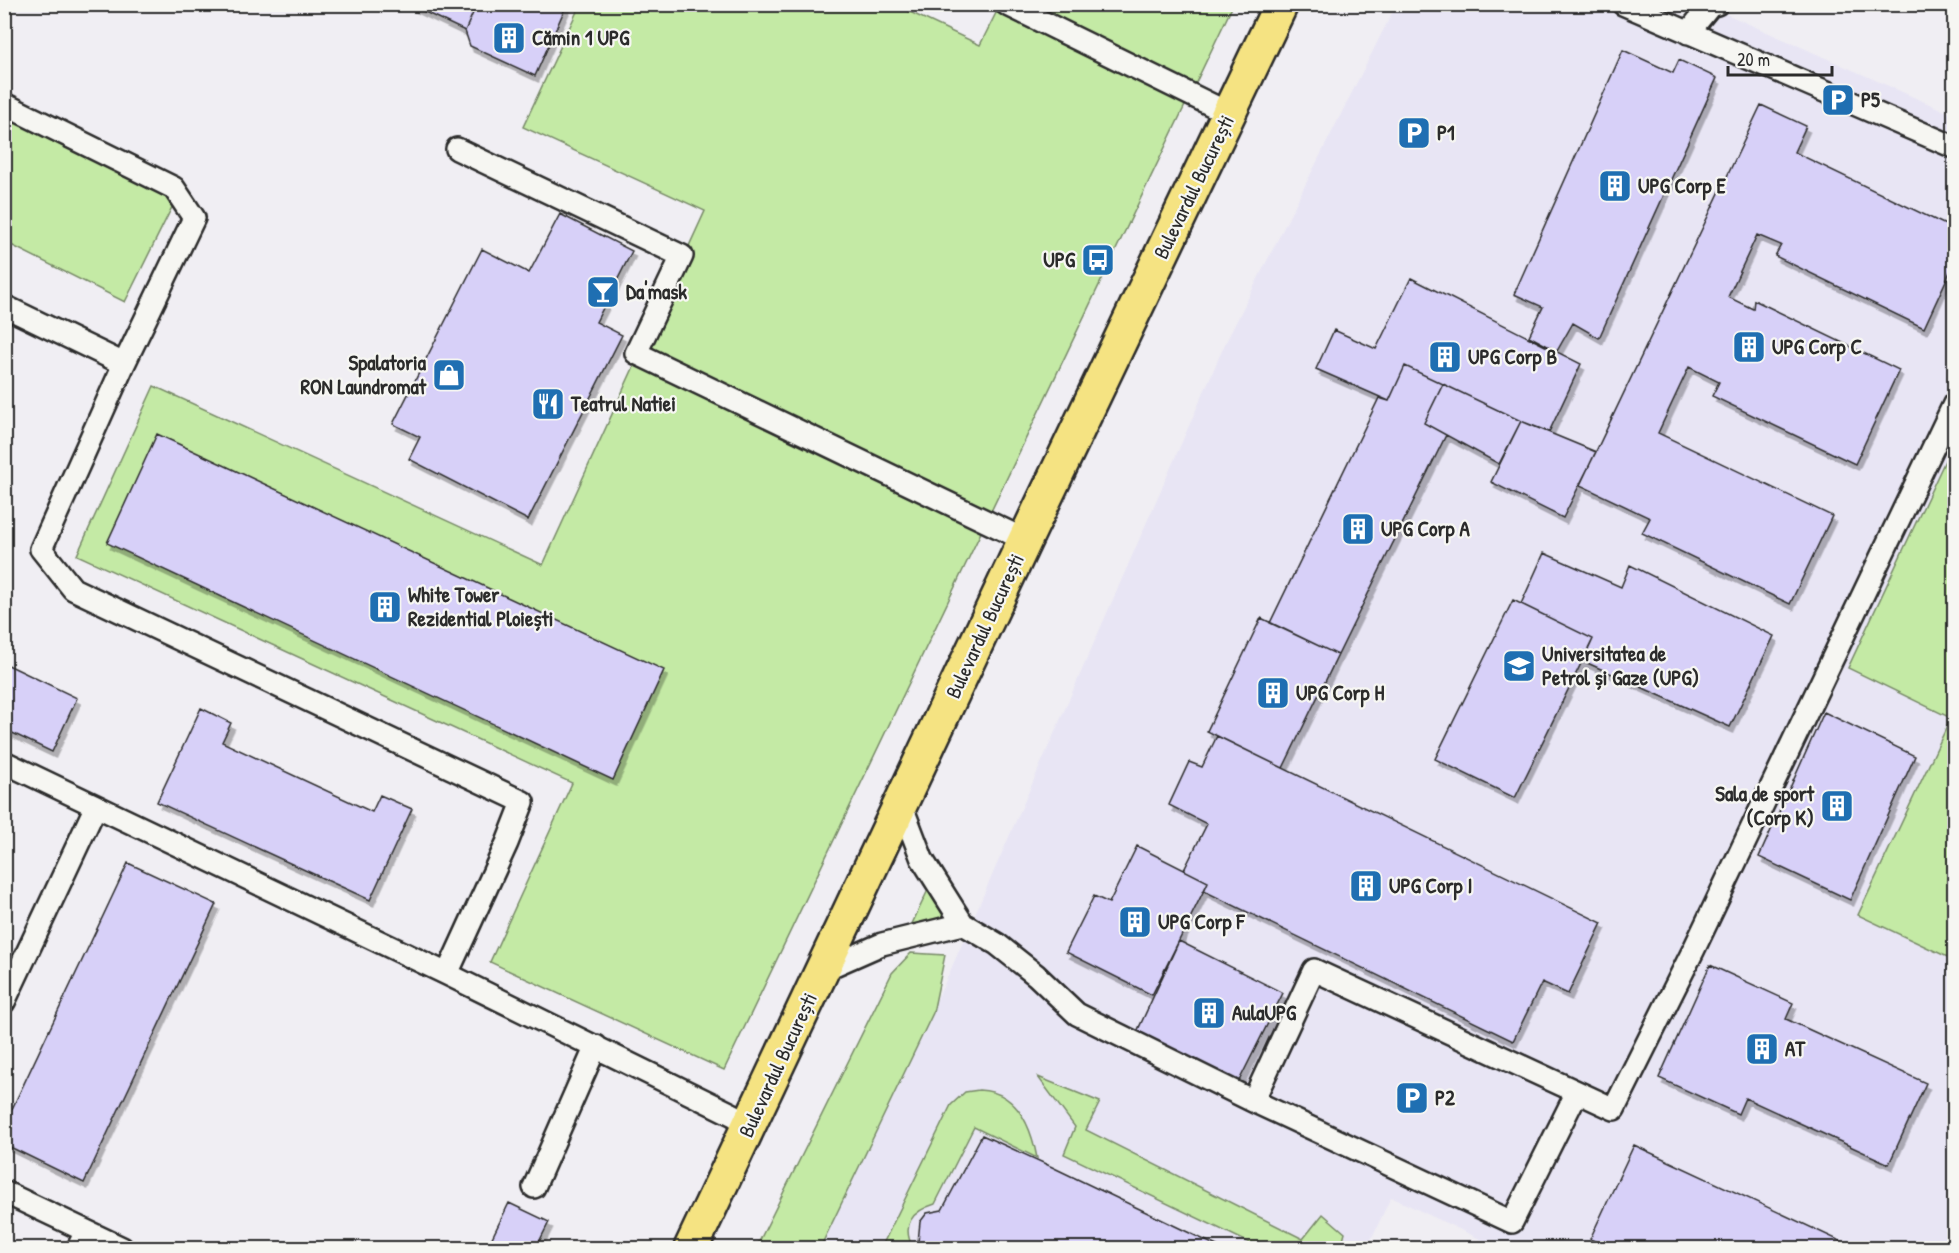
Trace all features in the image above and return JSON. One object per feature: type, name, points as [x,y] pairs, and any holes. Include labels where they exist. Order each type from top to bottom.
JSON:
[{"type":"main road","name":"Bulevardul București","points":[[691,1248],[1281,4]]},
{"type":"lane","points":[[1006,4],[1230,114]]},
{"type":"lane","points":[[1623,4],[1954,147]]},
{"type":"lane","points":[[1688,33],[1710,6],[1716,4]]},
{"type":"lane","points":[[4,104],[174,188],[194,218],[124,364],[41,549],[73,589],[523,802],[507,843],[447,974]]},
{"type":"lane","points":[[457,149],[682,256],[636,353],[1025,540]]},
{"type":"lane","points":[[4,306],[124,364]]},
{"type":"lane","points":[[1253,1101],[1314,970],[1614,1109],[1694,949],[1954,404]]},
{"type":"lane","points":[[4,762],[596,1046],[750,1123]]},
{"type":"lane","points":[[902,804],[922,859],[963,924],[997,944],[1077,1014],[1253,1101],[1512,1222],[1577,1092]]},
{"type":"lane","points":[[4,1002],[96,806]]},
{"type":"lane","points":[[823,970],[882,944],[963,924]]},
{"type":"lane","points":[[534,1187],[596,1046]]},
{"type":"lane","points":[[4,1192],[82,1240],[122,1248]]},
{"type":"shaded area","name":"Universitatea de Petrol și Gaze (UPG)","points":[[1657,4],[1685,17],[1691,5],[1706,5],[1954,115],[1954,1248],[1499,1248],[1391,1197],[1367,1248],[810,1248],[944,985],[1224,346],[1396,5]]},
{"type":"green space","points":[[580,5],[895,5],[980,45],[1000,5],[1233,5],[724,1070],[490,962],[572,783],[77,555],[154,386],[543,565],[705,211],[523,127]]},
{"type":"green space","points":[[4,117],[175,201],[125,302],[5,242]]},
{"type":"green space","points":[[1954,449],[1954,960],[1858,915],[1951,718],[1848,668],[1949,452]]},
{"type":"green space","points":[[928,890],[948,923],[911,926]]},
{"type":"green space","points":[[911,953],[945,955],[933,1013],[820,1248],[756,1248],[892,973]]},
{"type":"green space","points":[[1038,1077],[1100,1102],[1086,1130],[1303,1239],[1323,1214],[1345,1233],[1341,1248],[1260,1248],[1064,1154],[1075,1127]]},
{"type":"green space","points":[[979,1090],[1003,1097],[1020,1112],[1031,1134],[1037,1158],[974,1127],[935,1204],[920,1211],[911,1220],[908,1232],[913,1248],[881,1248],[951,1105],[965,1092]]},
{"type":"building","points":[[408,4],[477,4],[465,31]]},
{"type":"building","name":"Cămin 1 UPG","points":[[477,4],[567,4],[535,76],[470,46],[465,31]]},
{"type":"building","name":"UPG Corp E","points":[[1623,50],[1673,73],[1679,60],[1717,78],[1599,338],[1573,323],[1557,351],[1529,336],[1543,307],[1514,294]]},
{"type":"building","name":"UPG Corp C","points":[[1761,105],[1806,126],[1794,152],[1954,229],[1954,263],[1924,328],[1775,256],[1781,245],[1757,235],[1728,297],[1753,309],[1754,300],[1899,370],[1855,464],[1712,396],[1719,382],[1689,367],[1658,433],[1832,516],[1790,604],[1642,533],[1650,518],[1580,485]]},
{"type":"building","points":[[560,214],[632,251],[596,322],[622,335],[528,520],[409,459],[420,437],[393,424],[482,249],[529,273]]},
{"type":"building","name":"UPG Corp B","points":[[1411,278],[1581,364],[1549,432],[1405,366],[1389,401],[1316,369],[1334,330],[1376,349]]},
{"type":"building","name":"UPG Corp A","points":[[1405,366],[1443,384],[1424,423],[1446,435],[1338,655],[1270,623],[1379,398],[1389,401]]},
{"type":"building","points":[[1443,384],[1521,421],[1499,464],[1424,423]]},
{"type":"building","points":[[1521,421],[1596,452],[1563,518],[1491,482]]},
{"type":"building","name":"White Tower Rezidential Ploiești","points":[[157,434],[664,670],[613,780],[107,543]]},
{"type":"building","points":[[1544,553],[1621,587],[1630,565],[1774,636],[1730,727],[1583,661],[1593,639],[1521,604]]},
{"type":"building","points":[[1513,600],[1593,639],[1515,798],[1435,759]]},
{"type":"building","name":"UPG Corp H","points":[[1261,618],[1338,655],[1283,768],[1207,731]]},
{"type":"building","points":[[4,663],[77,698],[52,752],[4,729]]},
{"type":"building","points":[[201,708],[231,723],[222,742],[372,812],[380,795],[412,809],[370,900],[157,802]]},
{"type":"building","name":"Sala de sport (Corp K)","points":[[1824,712],[1915,756],[1850,900],[1759,857]]},
{"type":"building","name":"UPG Corp I","points":[[1217,736],[1602,923],[1568,994],[1542,982],[1513,1041],[1204,891],[1208,882],[1184,870],[1207,824],[1169,805],[1189,762],[1202,767]]},
{"type":"building","name":"UPG Corp F","points":[[1137,846],[1208,882],[1152,995],[1066,952],[1094,896],[1109,903]]},
{"type":"building","points":[[128,863],[216,904],[84,1183],[4,1144],[4,1126]]},
{"type":"building","name":"AulaUPG","points":[[1179,941],[1283,993],[1238,1083],[1137,1032]]},
{"type":"building","name":"AT","points":[[1710,965],[1793,1003],[1786,1019],[1926,1083],[1889,1164],[1745,1098],[1738,1114],[1659,1078]]},
{"type":"building","points":[[982,1135],[1221,1248],[922,1248],[918,1242],[920,1222],[927,1213],[942,1210]]},
{"type":"building","points":[[1634,1145],[1851,1246],[1850,1248],[1611,1248],[1590,1239]]},
{"type":"building","points":[[509,1203],[549,1222],[536,1248],[487,1248]]},
{"type":"place","name":"Cămin 1 UPG","points":[[509,38]]},
{"type":"place","name":"P5","points":[[1838,100]]},
{"type":"place","name":"P1","points":[[1414,133]]},
{"type":"place","name":"UPG Corp E","points":[[1615,186]]},
{"type":"place","name":"UPG","points":[[1098,260]]},
{"type":"place","name":"Da'mask","points":[[603,292]]},
{"type":"place","name":"UPG Corp C","points":[[1749,347]]},
{"type":"place","name":"UPG Corp B","points":[[1445,357]]},
{"type":"place","name":"Spalatoria RON Laundromat","points":[[449,375]]},
{"type":"place","name":"Teatrul Natiei","points":[[548,404]]},
{"type":"place","name":"UPG Corp A","points":[[1358,529]]},
{"type":"place","name":"White Tower Rezidential Ploiești","points":[[385,607]]},
{"type":"place","name":"Universitatea de Petrol și Gaze (UPG)","points":[[1519,666]]},
{"type":"place","name":"UPG Corp H","points":[[1273,693]]},
{"type":"place","name":"Sala de sport (Corp K)","points":[[1837,806]]},
{"type":"place","name":"UPG Corp I","points":[[1366,886]]},
{"type":"place","name":"UPG Corp F","points":[[1135,922]]},
{"type":"place","name":"AulaUPG","points":[[1209,1013]]},
{"type":"place","name":"AT","points":[[1762,1049]]},
{"type":"place","name":"P2","points":[[1412,1098]]}]
